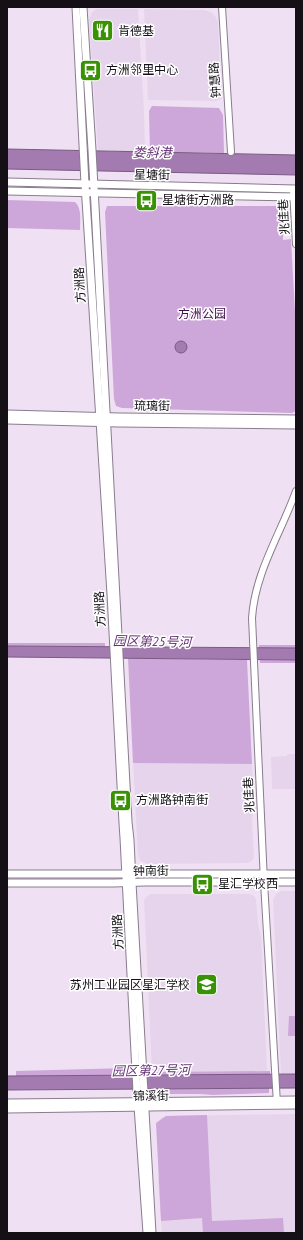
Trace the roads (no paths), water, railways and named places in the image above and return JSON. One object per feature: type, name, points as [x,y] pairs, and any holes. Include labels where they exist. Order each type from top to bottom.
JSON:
[{"type":"main road","name":"方洲路","points":[[76,7],[85,192],[103,419]]},
{"type":"main road","name":"方洲路","points":[[83,7],[94,184],[103,419],[141,1092],[147,1233]]},
{"type":"main road","name":"星塘街","points":[[7,182],[295,189]]},
{"type":"main road","name":"星塘街","points":[[7,190],[295,196]]},
{"type":"main road","name":"琉璃街","points":[[7,414],[103,419],[296,425]]},
{"type":"main road","name":"琉璃街","points":[[7,420],[296,419]]},
{"type":"main road","name":"钟南街","points":[[7,874],[296,874]]},
{"type":"main road","name":"钟南街","points":[[7,883],[296,882]]},
{"type":"main road","name":"锦溪街","points":[[277,1103],[296,1100]]},
{"type":"main road","name":"锦溪街","points":[[7,1103],[277,1103],[296,1105]]},
{"type":"main road","name":"方洲路","points":[[141,1104],[152,1233]]},
{"type":"main road","name":"锦溪街","points":[[7,1109],[141,1104]]},
{"type":"street","name":"钟慧路","points":[[222,7],[231,152]]},
{"type":"street","name":"兆佳巷","points":[[295,189],[296,244]]},
{"type":"street","name":"兆佳巷","points":[[277,1103],[264,882],[252,618],[254,597],[260,575],[296,490]]},
{"type":"place","name":"肯德基","points":[[102,31]]},
{"type":"place","name":"方洲邻里中心","points":[[90,70]]},
{"type":"place","name":"星塘街方洲路","points":[[146,200]]},
{"type":"place","name":"方洲路钟南街","points":[[120,800]]},
{"type":"place","name":"星汇学校西","points":[[202,884]]},
{"type":"place","name":"苏州工业园区星汇学校","points":[[206,985]]},
{"type":"water label","name":"娄斜港","points":[[152,152]]},
{"type":"water label","name":"园区第25号河","points":[[152,641]]},
{"type":"water label","name":"园区第27号河","points":[[151,1070]]},
{"type":"park label","name":"方洲公园","points":[[202,314]]}]
